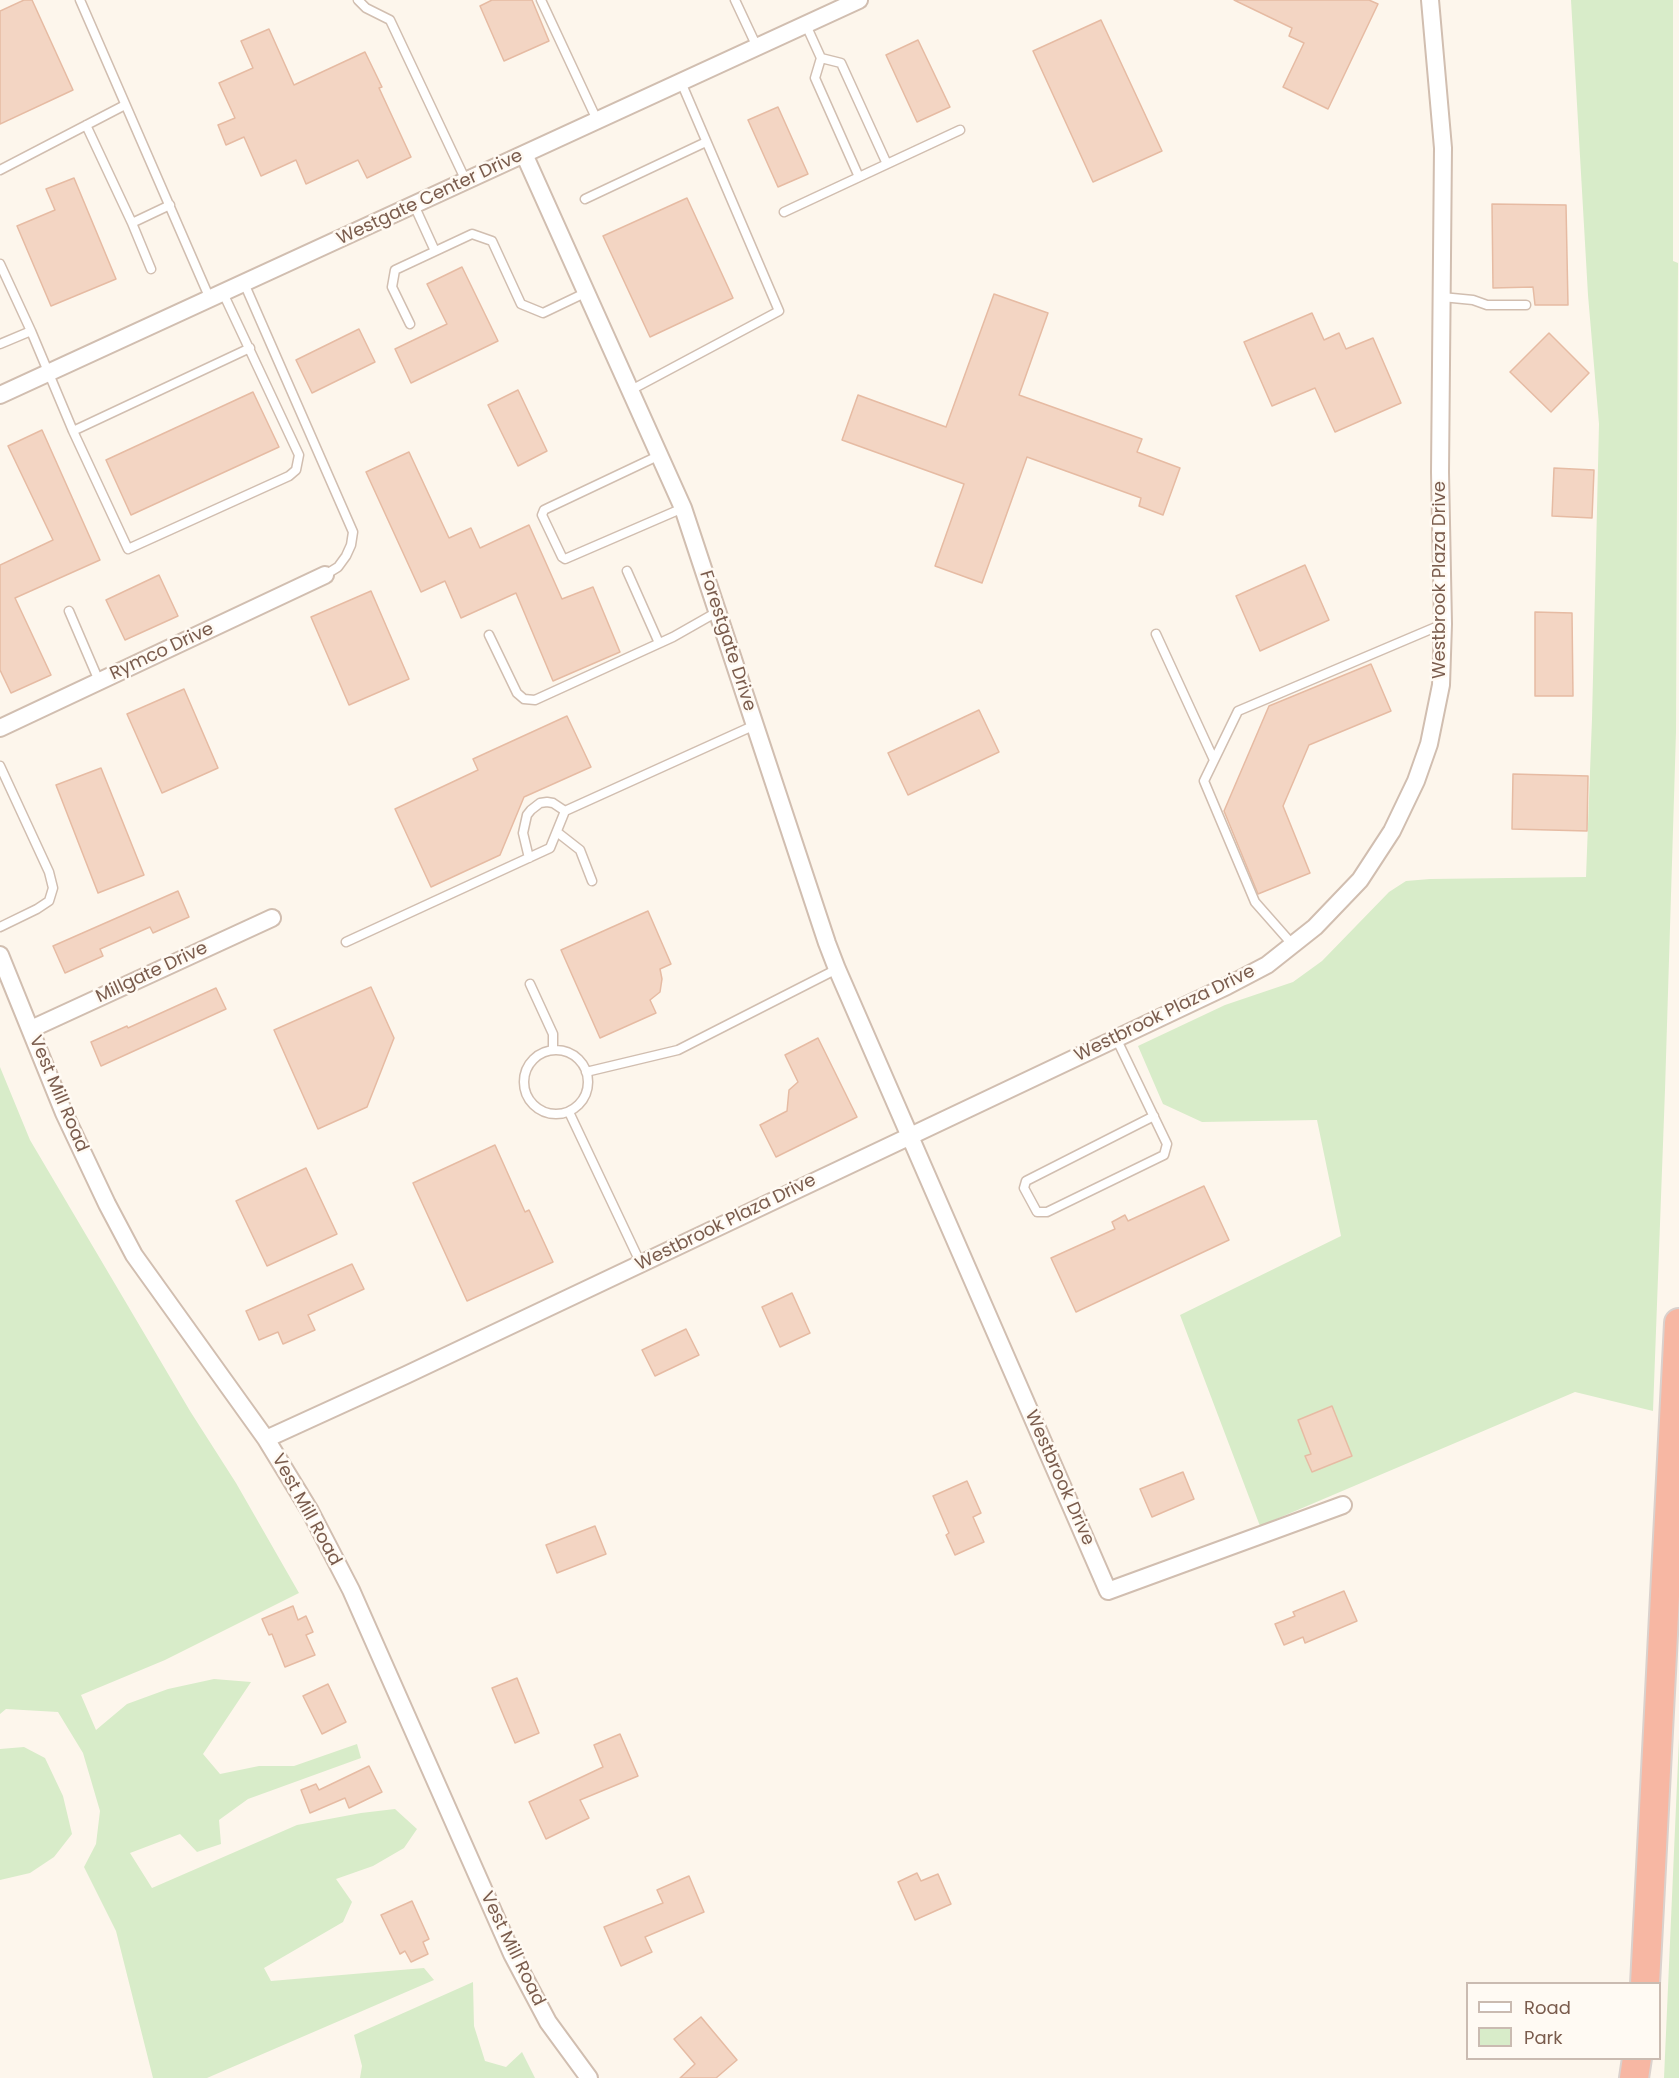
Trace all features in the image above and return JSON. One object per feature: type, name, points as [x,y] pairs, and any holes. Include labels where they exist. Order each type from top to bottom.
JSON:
[{"type":"highway","points":[[1645,1982],[1679,1323]]},
{"type":"highway","points":[[1634,2078],[1637,2060]]},
{"type":"highway","points":[[1642,2078],[1643,2060]]},
{"type":"street","name":"Westgate Center Drive","points":[[0,395],[859,0]]},
{"type":"street","name":"Westbrook Plaza Drive","points":[[266,1439],[1227,986],[1267,965],[1316,927],[1360,880],[1392,831],[1416,782],[1429,744],[1441,685],[1443,148],[1430,0]]},
{"type":"street","name":"Forestgate Drive","points":[[524,154],[683,508],[827,944],[908,1136]]},
{"type":"street","name":"Rymco Drive","points":[[0,728],[325,575]]},
{"type":"street","name":"Millgate Drive","points":[[31,1029],[272,918]]},
{"type":"street","name":"Vest Mill Road","points":[[0,955],[69,1123],[106,1204],[134,1255],[266,1439],[310,1511],[351,1590],[512,1954],[548,2022],[589,2078]]},
{"type":"street","name":"Westbrook Drive","points":[[908,1136],[1108,1591],[1343,1505]]},
{"type":"lane","points":[[0,264],[50,372],[73,431],[128,549],[289,476],[296,470],[299,455],[250,348],[217,296],[170,205],[80,0]]},
{"type":"lane","points":[[358,0],[366,8],[390,20],[466,181]]},
{"type":"lane","points":[[541,0],[597,120]]},
{"type":"lane","points":[[735,0],[757,47]]},
{"type":"lane","points":[[806,25],[821,58],[815,78],[859,177]]},
{"type":"lane","points":[[821,58],[841,63],[887,164]]},
{"type":"lane","points":[[631,390],[779,311],[681,82]]},
{"type":"lane","points":[[0,170],[125,105]]},
{"type":"lane","points":[[86,125],[132,222],[151,269]]},
{"type":"lane","points":[[784,212],[960,130]]},
{"type":"lane","points":[[585,199],[706,141]]},
{"type":"lane","points":[[132,222],[170,205]]},
{"type":"lane","points":[[414,205],[435,251]]},
{"type":"lane","points":[[410,324],[392,287],[395,270],[472,234],[492,241],[521,304],[543,313],[587,292]]},
{"type":"lane","points":[[244,283],[352,532],[351,545],[346,556],[338,567],[325,575]]},
{"type":"lane","points":[[1442,297],[1473,300],[1487,305],[1526,305]]},
{"type":"lane","points":[[0,344],[31,331]]},
{"type":"lane","points":[[73,431],[250,348]]},
{"type":"lane","points":[[660,454],[544,510],[542,515],[564,559],[683,508]]},
{"type":"lane","points":[[627,571],[659,643]]},
{"type":"lane","points":[[69,611],[99,681]]},
{"type":"lane","points":[[489,635],[517,693],[524,699],[535,700],[659,643],[717,612]]},
{"type":"lane","points":[[1292,944],[1255,902],[1204,781],[1238,711],[1443,624]]},
{"type":"lane","points":[[1156,633],[1214,760]]},
{"type":"lane","points":[[346,942],[550,848],[566,811],[755,726]]},
{"type":"lane","points":[[0,766],[49,872],[53,888],[49,901],[0,927]]},
{"type":"lane","points":[[529,858],[523,833],[527,815],[540,803],[547,802],[566,811]]},
{"type":"lane","points":[[557,832],[579,850],[592,881]]},
{"type":"lane","points":[[586,1072],[678,1050],[837,969]]},
{"type":"lane","points":[[530,984],[554,1034],[553,1050]]},
{"type":"lane","points":[[1116,1038],[1154,1116],[1167,1144],[1164,1155],[1047,1212],[1037,1212],[1024,1188],[1026,1181],[1154,1116]]},
{"type":"lane","points":[[553,1050],[567,1052],[576,1057],[586,1072],[588,1086],[584,1097],[578,1106],[569,1112],[548,1113],[538,1109],[530,1102],[526,1093],[525,1073],[530,1063],[537,1056],[553,1050]]},
{"type":"lane","points":[[569,1112],[640,1264]]},
{"type":"green space","points":[[1571,0],[1673,0],[1673,261],[1678,263],[1676,732],[1653,1411],[1575,1392],[1260,1526],[1180,1315],[1341,1236],[1317,1120],[1202,1122],[1163,1104],[1138,1046],[1225,1005],[1293,982],[1322,961],[1389,892],[1406,881],[1586,877],[1599,424],[1588,295]]},
{"type":"green space","points":[[0,1067],[30,1140],[190,1411],[236,1483],[299,1593],[165,1660],[81,1695],[96,1730],[127,1704],[168,1689],[214,1679],[251,1682],[203,1754],[220,1774],[259,1766],[294,1766],[357,1744],[361,1758],[248,1799],[219,1820],[221,1844],[197,1852],[180,1834],[130,1853],[152,1888],[297,1825],[395,1809],[417,1829],[404,1848],[373,1866],[336,1879],[352,1902],[343,1922],[264,1968],[271,1981],[424,1968],[434,1980],[207,2078],[153,2078],[116,1931],[84,1867],[96,1844],[100,1811],[83,1753],[58,1712],[6,1709],[0,1714]]},
{"type":"green space","points":[[1679,1738],[1679,2078],[1664,2078]]},
{"type":"green space","points":[[24,1747],[45,1758],[63,1796],[72,1834],[54,1857],[30,1873],[0,1880],[0,1749]]},
{"type":"green space","points":[[473,1982],[474,2026],[485,2061],[506,2067],[522,2052],[535,2078],[360,2078],[362,2066],[354,2035]]},
{"type":"building","points":[[24,0],[32,0],[73,90],[0,124],[0,11]]},
{"type":"building","points":[[492,0],[532,0],[549,41],[504,61],[480,6]]},
{"type":"building","points":[[1234,0],[1369,0],[1378,4],[1328,109],[1283,87],[1304,43],[1289,36],[1292,28]]},
{"type":"building","points":[[1101,20],[1162,151],[1093,182],[1033,51]]},
{"type":"building","points":[[269,29],[294,85],[365,52],[411,157],[367,178],[358,160],[306,184],[296,160],[261,176],[244,137],[226,145],[218,125],[235,118],[219,83],[253,68],[241,41]]},
{"type":"building","points":[[918,40],[950,107],[917,122],[886,55]]},
{"type":"building","points":[[778,107],[808,174],[778,187],[748,120]]},
{"type":"building","points":[[74,178],[116,279],[51,306],[17,226],[55,210],[46,189]]},
{"type":"building","points":[[687,198],[733,298],[650,337],[603,236]]},
{"type":"building","points":[[1492,204],[1566,205],[1568,305],[1535,305],[1533,287],[1493,288]]},
{"type":"building","points":[[462,267],[498,341],[411,383],[395,349],[447,324],[427,284]]},
{"type":"building","points":[[994,294],[1048,313],[1019,395],[1142,439],[1137,452],[1180,468],[1163,515],[1139,506],[1141,498],[1027,457],[982,583],[935,566],[964,484],[842,440],[858,395],[946,427]]},
{"type":"building","points":[[1312,313],[1324,340],[1339,333],[1346,349],[1373,338],[1401,403],[1335,432],[1315,388],[1272,406],[1244,342]]},
{"type":"building","points":[[359,329],[375,362],[312,393],[296,360]]},
{"type":"building","points":[[1549,333],[1589,373],[1551,412],[1510,372]]},
{"type":"building","points":[[518,390],[547,451],[518,466],[488,405]]},
{"type":"building","points":[[253,392],[279,447],[131,515],[106,460]]},
{"type":"building","points":[[42,430],[100,560],[15,598],[51,675],[11,693],[0,670],[0,565],[53,540],[8,446]]},
{"type":"building","points":[[409,452],[449,538],[471,528],[480,548],[529,525],[562,599],[593,587],[620,652],[553,681],[516,593],[461,618],[445,581],[421,592],[366,472]]},
{"type":"building","points":[[1554,468],[1594,470],[1592,518],[1552,516]]},
{"type":"building","points":[[1305,565],[1329,620],[1260,651],[1236,596]]},
{"type":"building","points":[[159,575],[178,616],[125,640],[106,600]]},
{"type":"building","points":[[371,591],[409,679],[349,705],[311,617]]},
{"type":"building","points":[[1535,612],[1572,613],[1573,696],[1535,696]]},
{"type":"building","points":[[1371,664],[1391,711],[1309,745],[1283,806],[1310,873],[1258,894],[1224,811],[1269,706]]},
{"type":"building","points":[[184,689],[218,768],[162,793],[127,714]]},
{"type":"building","points":[[979,710],[999,752],[908,795],[888,753]]},
{"type":"building","points":[[567,716],[591,767],[524,797],[500,855],[431,887],[395,809],[478,770],[473,759]]},
{"type":"building","points":[[101,768],[144,875],[98,893],[56,785]]},
{"type":"building","points":[[1513,774],[1588,776],[1587,831],[1512,829]]},
{"type":"building","points":[[178,891],[189,917],[153,933],[150,927],[100,949],[103,956],[65,973],[53,946]]},
{"type":"building","points":[[648,911],[671,964],[660,969],[662,979],[660,992],[650,1000],[656,1013],[600,1038],[561,950]]},
{"type":"building","points":[[371,987],[394,1038],[367,1107],[318,1129],[274,1030]]},
{"type":"building","points":[[216,988],[226,1009],[101,1066],[91,1042],[127,1026],[128,1028]]},
{"type":"building","points":[[818,1038],[857,1117],[776,1157],[760,1125],[787,1111],[789,1090],[798,1082],[785,1055]]},
{"type":"building","points":[[495,1145],[525,1212],[529,1210],[553,1262],[467,1301],[413,1183]]},
{"type":"building","points":[[306,1168],[337,1234],[267,1266],[236,1201]]},
{"type":"building","points":[[1204,1186],[1229,1240],[1076,1312],[1051,1258],[1115,1229],[1112,1222],[1125,1215],[1128,1221]]},
{"type":"building","points":[[352,1264],[364,1289],[308,1315],[315,1330],[283,1344],[278,1332],[259,1340],[246,1311]]},
{"type":"building","points":[[792,1293],[810,1333],[780,1347],[762,1307]]},
{"type":"building","points":[[686,1329],[699,1355],[655,1376],[642,1350]]},
{"type":"building","points":[[1332,1406],[1352,1456],[1312,1472],[1305,1456],[1311,1454],[1298,1420]]},
{"type":"building","points":[[1183,1472],[1194,1499],[1152,1517],[1140,1489]]},
{"type":"building","points":[[967,1481],[981,1513],[973,1517],[984,1542],[955,1555],[946,1535],[949,1533],[933,1496]]},
{"type":"building","points":[[595,1526],[606,1554],[557,1573],[546,1545]]},
{"type":"building","points":[[1344,1591],[1357,1621],[1305,1643],[1303,1637],[1284,1645],[1275,1624],[1295,1616],[1293,1612]]},
{"type":"building","points":[[293,1606],[298,1620],[306,1616],[313,1632],[306,1635],[315,1655],[285,1667],[272,1634],[269,1635],[262,1619]]},
{"type":"building","points":[[517,1678],[539,1733],[515,1743],[492,1688]]},
{"type":"building","points":[[328,1684],[346,1722],[322,1734],[303,1696]]},
{"type":"building","points":[[620,1734],[638,1776],[580,1800],[589,1818],[546,1839],[529,1802],[603,1767],[594,1745]]},
{"type":"building","points":[[369,1766],[382,1792],[349,1808],[345,1798],[310,1813],[301,1790],[316,1784],[319,1790]]},
{"type":"building","points":[[917,1873],[921,1881],[938,1874],[951,1904],[915,1920],[898,1882]]},
{"type":"building","points":[[689,1876],[704,1912],[645,1937],[652,1952],[621,1966],[604,1927],[663,1903],[657,1890]]},
{"type":"building","points":[[412,1901],[429,1939],[423,1942],[428,1954],[411,1962],[405,1951],[400,1954],[381,1915]]},
{"type":"building","points":[[701,2017],[737,2060],[716,2078],[680,2078],[695,2064],[674,2039]]}]
